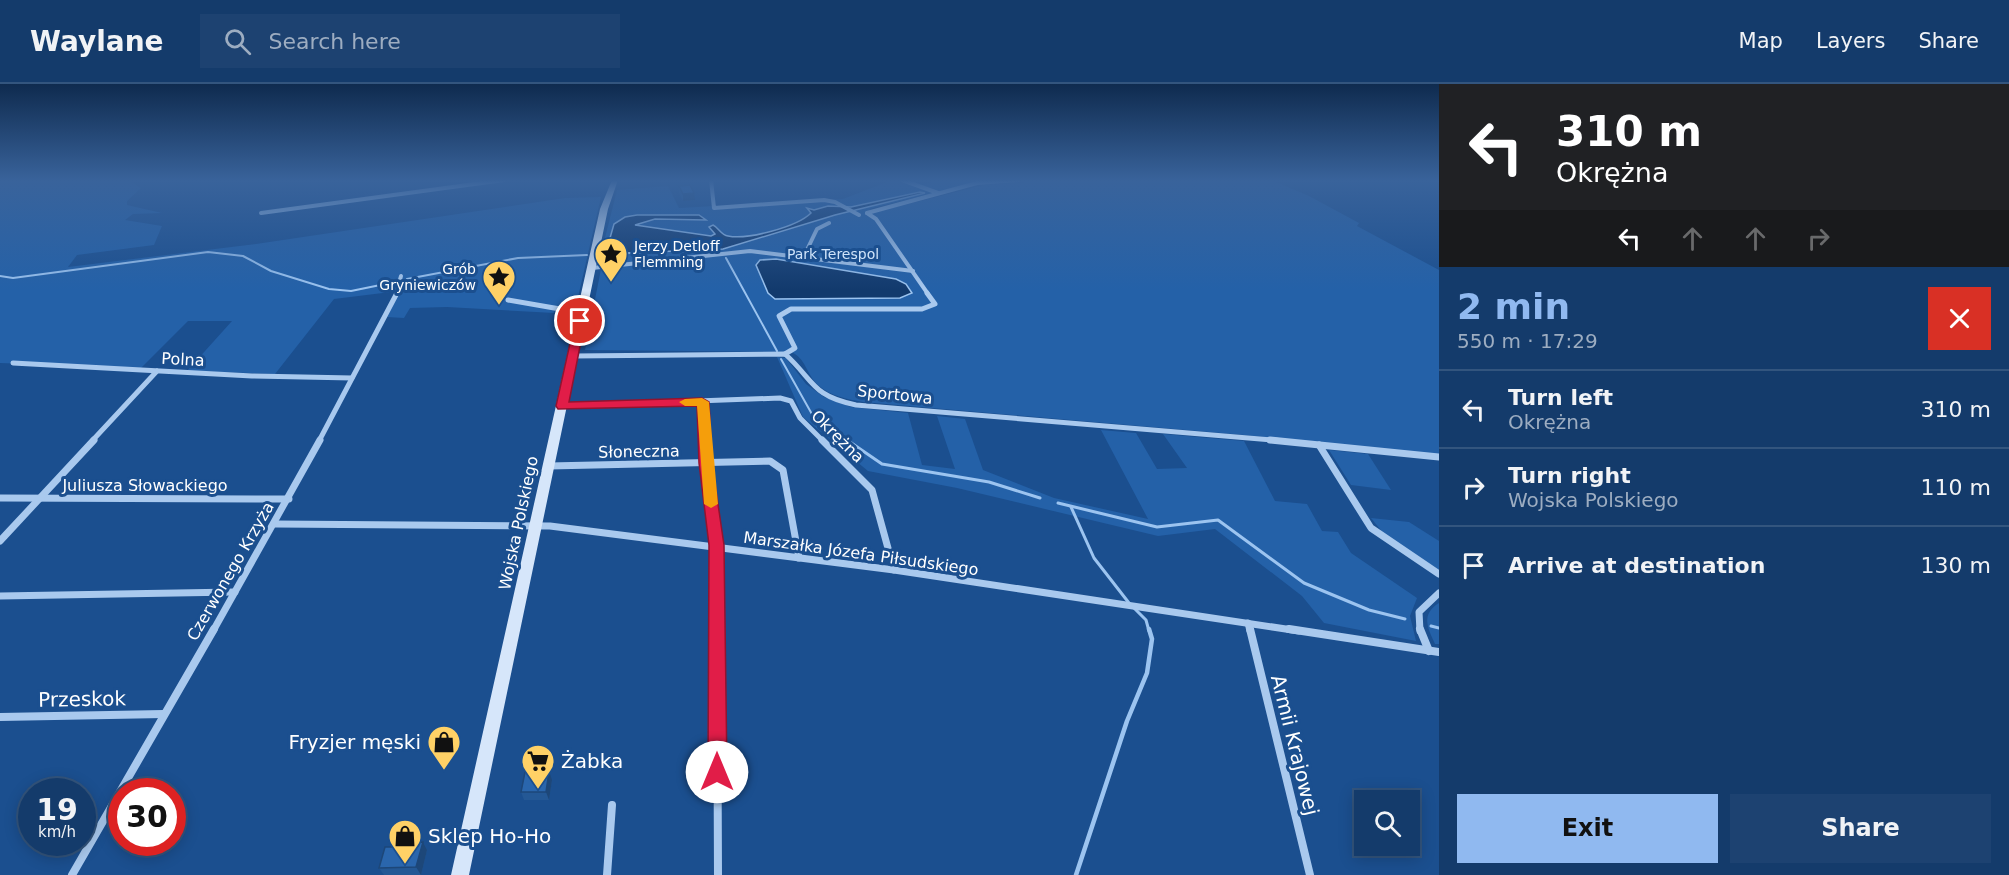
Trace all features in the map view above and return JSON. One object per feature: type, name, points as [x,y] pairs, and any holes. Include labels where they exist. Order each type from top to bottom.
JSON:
[{"type":"street","name":"Wojska Polskiego","points":[[460,875],[602,217]]},
{"type":"street","points":[[573,356],[785,354],[795,348],[779,316],[791,309],[931,308],[935,304],[933,299],[873,217]]},
{"type":"street","points":[[805,254],[817,229],[829,223]]},
{"type":"street","points":[[593,263],[750,251],[913,271]]},
{"type":"street","name":"Czerwonego Krzyża","points":[[72,875],[289,499],[395,299],[401,276]]},
{"type":"street","points":[[508,300],[560,309]]},
{"type":"street","name":"Sportowa","points":[[785,354],[817,390],[831,398],[852,404],[1233,436],[1439,457]]},
{"type":"street","name":"Polna","points":[[13,363],[157,372],[352,378]]},
{"type":"street","points":[[0,541],[157,372]]},
{"type":"street","name":"Okrężna","points":[[562,406],[780,398],[791,401],[800,418],[872,490],[894,570]]},
{"type":"street","points":[[702,402],[706,463],[716,545],[718,875]]},
{"type":"street","points":[[1319,445],[1371,528],[1439,574]]},
{"type":"street","name":"Słoneczna","points":[[549,466],[770,461],[783,470],[799,558]]},
{"type":"street","name":"Juliusza Słowackiego","points":[[0,498],[289,499]]},
{"type":"street","name":"Marszałka Józefa Piłsudskiego","points":[[275,524],[537,524],[716,545],[894,570],[1439,652]]},
{"type":"street","points":[[0,596],[235,592]]},
{"type":"street","points":[[1429,651],[1419,627],[1417,613],[1421,605],[1439,593]]},
{"type":"street","name":"Armii Krajowej","points":[[1248,623],[1310,875]]},
{"type":"street","name":"Przeskok","points":[[0,717],[164,714]]},
{"type":"street","points":[[607,875],[612,805]]},
{"type":"green space","points":[[0,217],[129,217],[125,220],[162,226],[154,245],[77,255],[68,267],[256,244],[438,217],[596,217],[576,306],[556,307],[554,313],[447,307],[410,308],[404,318],[387,317],[399,291],[334,299],[275,374],[187,371],[232,321],[188,321],[141,368],[0,363]]},
{"type":"green space","name":"Park Terespol","points":[[610,217],[1348,217],[1359,223],[1357,226],[1439,270],[1439,455],[1244,435],[863,402],[823,389],[814,381],[800,358],[791,352],[585,350],[601,269],[599,262]]},
{"type":"green space","points":[[777,357],[786,358],[806,384],[824,397],[851,407],[908,413],[922,465],[955,469],[937,416],[965,419],[983,470],[1054,498],[1148,519],[1101,430],[1136,433],[1157,469],[1187,468],[1163,434],[1244,441],[1275,501],[1307,504],[1322,531],[1338,532],[1351,553],[1417,598],[1410,616],[1416,641],[1324,623],[1302,596],[1215,529],[1158,536],[957,488],[868,471],[803,417]]},
{"type":"green space","points":[[1329,450],[1368,454],[1391,490],[1351,485]]},
{"type":"green space","points":[[1371,518],[1409,522],[1439,541],[1439,570],[1384,534]]},
{"type":"green space","points":[[1439,603],[1439,644],[1435,644],[1427,621],[1433,607]]},
{"type":"shaded area","points":[[626,217],[702,217],[706,220],[655,219],[635,225],[711,236],[715,234],[709,227],[713,225],[722,233],[736,237],[771,231],[804,218],[829,217],[723,249],[628,253],[614,251],[608,245],[614,224]]},
{"type":"shaded area","points":[[776,259],[896,279],[906,284],[912,293],[900,298],[775,299],[768,293],[756,265],[760,260]]},
{"type":"building","points":[[549,771],[546,792],[521,792],[525,772]]},
{"type":"building","points":[[423,842],[416,867],[379,868],[385,847],[394,847],[395,843]]},
{"type":"waterway","points":[[0,276],[13,278],[208,252],[243,256],[271,271],[329,289],[351,291],[395,282]]},
{"type":"waterway","points":[[602,255],[630,253]]},
{"type":"waterway","points":[[407,279],[518,258],[587,255]]},
{"type":"waterway","points":[[726,258],[777,351]]},
{"type":"waterway","points":[[781,359],[813,416],[849,441]]},
{"type":"waterway","points":[[847,440],[882,464],[989,482],[1040,498]]},
{"type":"waterway","points":[[1058,503],[1157,527],[1218,520],[1304,583],[1369,610],[1405,619]]},
{"type":"waterway","points":[[1071,507],[1094,558],[1129,603]]},
{"type":"waterway","points":[[1133,607],[1146,620],[1149,631]]},
{"type":"waterway","points":[[1431,626],[1439,628]]},
{"type":"waterway","points":[[1076,875],[1127,721],[1147,673],[1152,639],[1149,629]]},
{"type":"slow traffic","points":[[685,402],[702,402],[711,504]]},
{"type":"place","name":"Jerzy Detloff Flemming","points":[[611,283]]},
{"type":"place","name":"Grób Gryniewiczów","points":[[499,306]]},
{"type":"place","name":"Fryzjer męski","points":[[444,771]]},
{"type":"place","name":"Żabka","points":[[538,790]]},
{"type":"place","name":"Sklep Ho-Ho","points":[[405,865]]},
{"type":"route","points":[[580,321],[562,406],[702,402],[706,463],[716,545],[717,772]]}]
